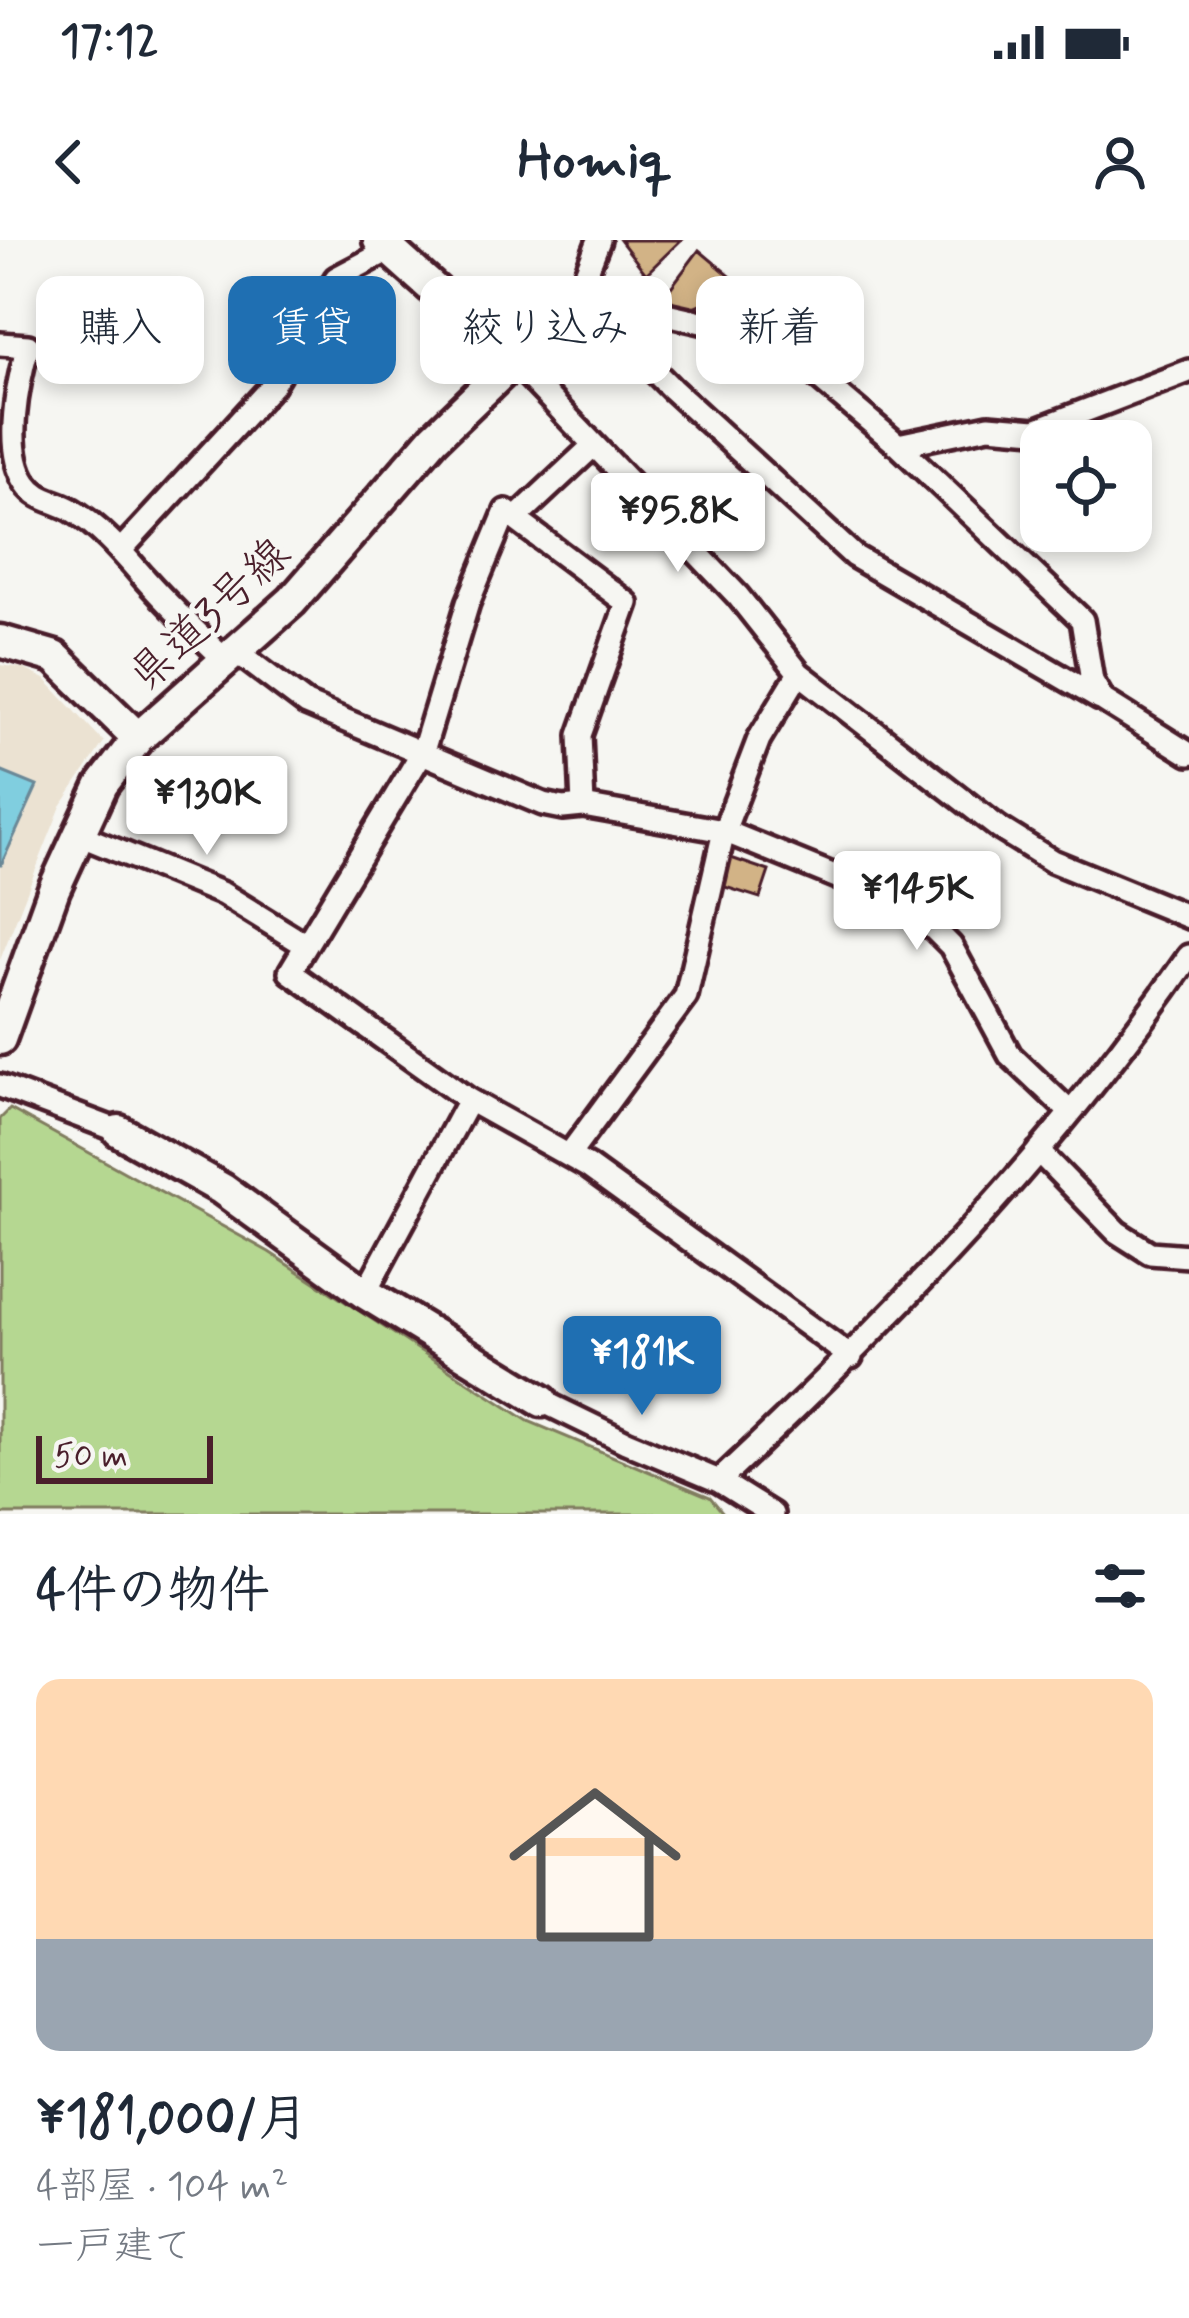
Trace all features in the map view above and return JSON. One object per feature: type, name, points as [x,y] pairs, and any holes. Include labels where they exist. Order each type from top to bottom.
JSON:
[{"type":"main road","points":[[389,243],[424,276]]},
{"type":"main road","name":"県道3号線","points":[[0,1040],[77,834],[102,784],[138,739],[344,545],[434,438],[490,384]]},
{"type":"main road","points":[[0,641],[55,657],[138,739]]},
{"type":"main road","points":[[119,1131],[222,1189],[365,1293],[542,1401]]},
{"type":"street","points":[[585,276],[599,240]]},
{"type":"street","points":[[122,550],[272,386],[336,278],[389,243]]},
{"type":"street","points":[[672,315],[772,338],[898,445],[1082,620],[1092,681],[1103,700]]},
{"type":"street","points":[[0,344],[28,346],[15,391],[14,433],[24,481],[45,501],[70,508],[122,550],[156,591],[231,656],[306,704],[543,804],[583,806],[724,831],[886,897],[931,926],[951,946],[1010,1055],[1070,1112]]},
{"type":"street","points":[[898,445],[989,426],[1035,430],[1189,370]]},
{"type":"street","points":[[536,384],[738,596],[799,673],[1034,850],[1189,917]]},
{"type":"street","points":[[666,384],[854,556],[1189,754]]},
{"type":"street","points":[[515,518],[594,445]]},
{"type":"street","points":[[583,806],[580,735],[626,603],[506,511],[468,603],[423,751],[290,972],[469,1100],[569,1155],[682,1232],[851,1357]]},
{"type":"street","points":[[569,1155],[686,996],[724,831],[759,739],[799,673]]},
{"type":"street","points":[[77,834],[223,894],[304,944]]},
{"type":"street","points":[[719,1481],[851,1357],[1038,1151],[1189,956]]},
{"type":"street","points":[[0,1086],[119,1131]]},
{"type":"street","points":[[365,1293],[469,1100]]},
{"type":"street","points":[[1038,1151],[1117,1232],[1150,1253],[1189,1256]]},
{"type":"street","points":[[542,1401],[719,1481],[772,1514]]},
{"type":"shaded area","points":[[0,665],[22,668],[45,679],[104,742],[61,806],[0,960]]},
{"type":"green space","points":[[10,1109],[269,1252],[528,1421],[710,1497],[724,1514],[0,1514],[0,1119]]},
{"type":"water","points":[[0,771],[37,786],[1,865],[0,865]]},
{"type":"building","points":[[620,240],[681,240],[646,274]]},
{"type":"building","points":[[699,250],[730,276],[696,276],[696,306],[691,308],[672,301],[672,286]]},
{"type":"building","points":[[731,858],[769,871],[760,898],[722,886]]}]
